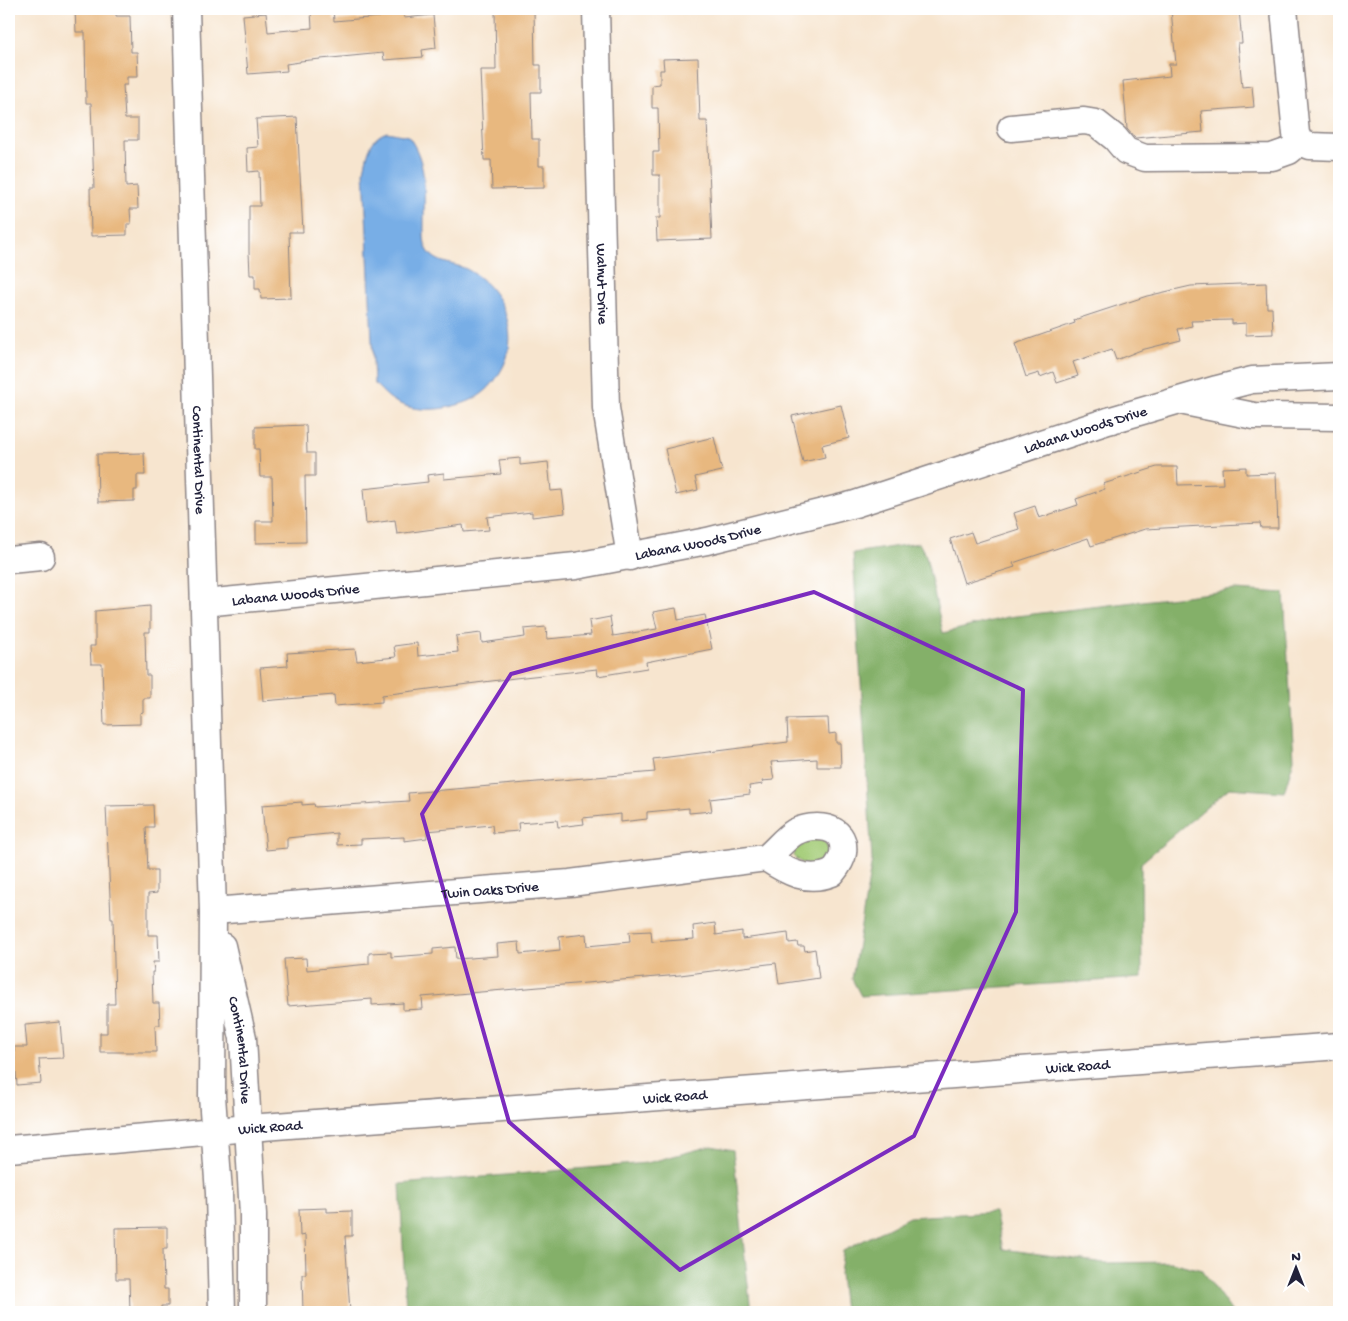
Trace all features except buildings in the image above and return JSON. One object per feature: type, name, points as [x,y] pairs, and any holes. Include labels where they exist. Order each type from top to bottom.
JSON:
[{"type":"street","name":"Continental Drive","points":[[186,9],[212,911],[214,1132],[219,1193],[222,1312]]},
{"type":"street","name":"Walnut Drive","points":[[596,9],[606,408],[630,557]]},
{"type":"street","points":[[1284,9],[1296,134],[1300,142],[1310,146],[1339,147]]},
{"type":"street","points":[[1011,128],[1084,121],[1096,123],[1115,138],[1126,151],[1145,158],[1272,157],[1289,151],[1300,142]]},
{"type":"street","name":"Labana Woods Drive","points":[[204,603],[566,567],[630,557],[707,541],[855,504],[1174,401],[1252,380],[1339,376]]},
{"type":"street","name":"Labana Woods Drive","points":[[1174,401],[1230,409],[1254,416],[1339,417]]},
{"type":"street","points":[[9,560],[41,557]]},
{"type":"street","name":"Twin Oaks Drive","points":[[212,911],[570,883],[766,858]]},
{"type":"street","name":"Continental Drive","points":[[212,911],[243,1038],[253,1215],[253,1312]]},
{"type":"street","name":"Wick Road","points":[[9,1149],[249,1128],[1339,1046]]},
{"type":"highlighted area","points":[[814,592],[1023,690],[1016,912],[914,1136],[680,1270],[509,1122],[422,814],[511,674]]},
{"type":"green space","points":[[919,543],[926,556],[943,633],[1008,617],[1235,590],[1284,593],[1294,759],[1284,792],[1229,788],[1141,863],[1142,978],[861,996],[852,979],[872,860],[853,553]]},
{"type":"green space","points":[[823,839],[829,850],[828,858],[821,866],[803,864],[794,857],[793,852],[803,840]]},
{"type":"green space","points":[[711,1146],[733,1150],[751,1312],[406,1312],[400,1184],[647,1163]]},
{"type":"green space","points":[[995,1212],[1003,1249],[1104,1263],[1171,1262],[1202,1270],[1232,1312],[844,1312],[840,1274],[843,1251],[909,1217]]},
{"type":"water","points":[[387,132],[408,136],[419,156],[423,177],[424,236],[427,249],[441,261],[470,271],[491,288],[505,312],[508,325],[510,338],[508,352],[504,365],[495,381],[477,397],[462,404],[446,408],[423,409],[408,407],[394,401],[374,383],[364,170],[373,142],[376,138]]}]
